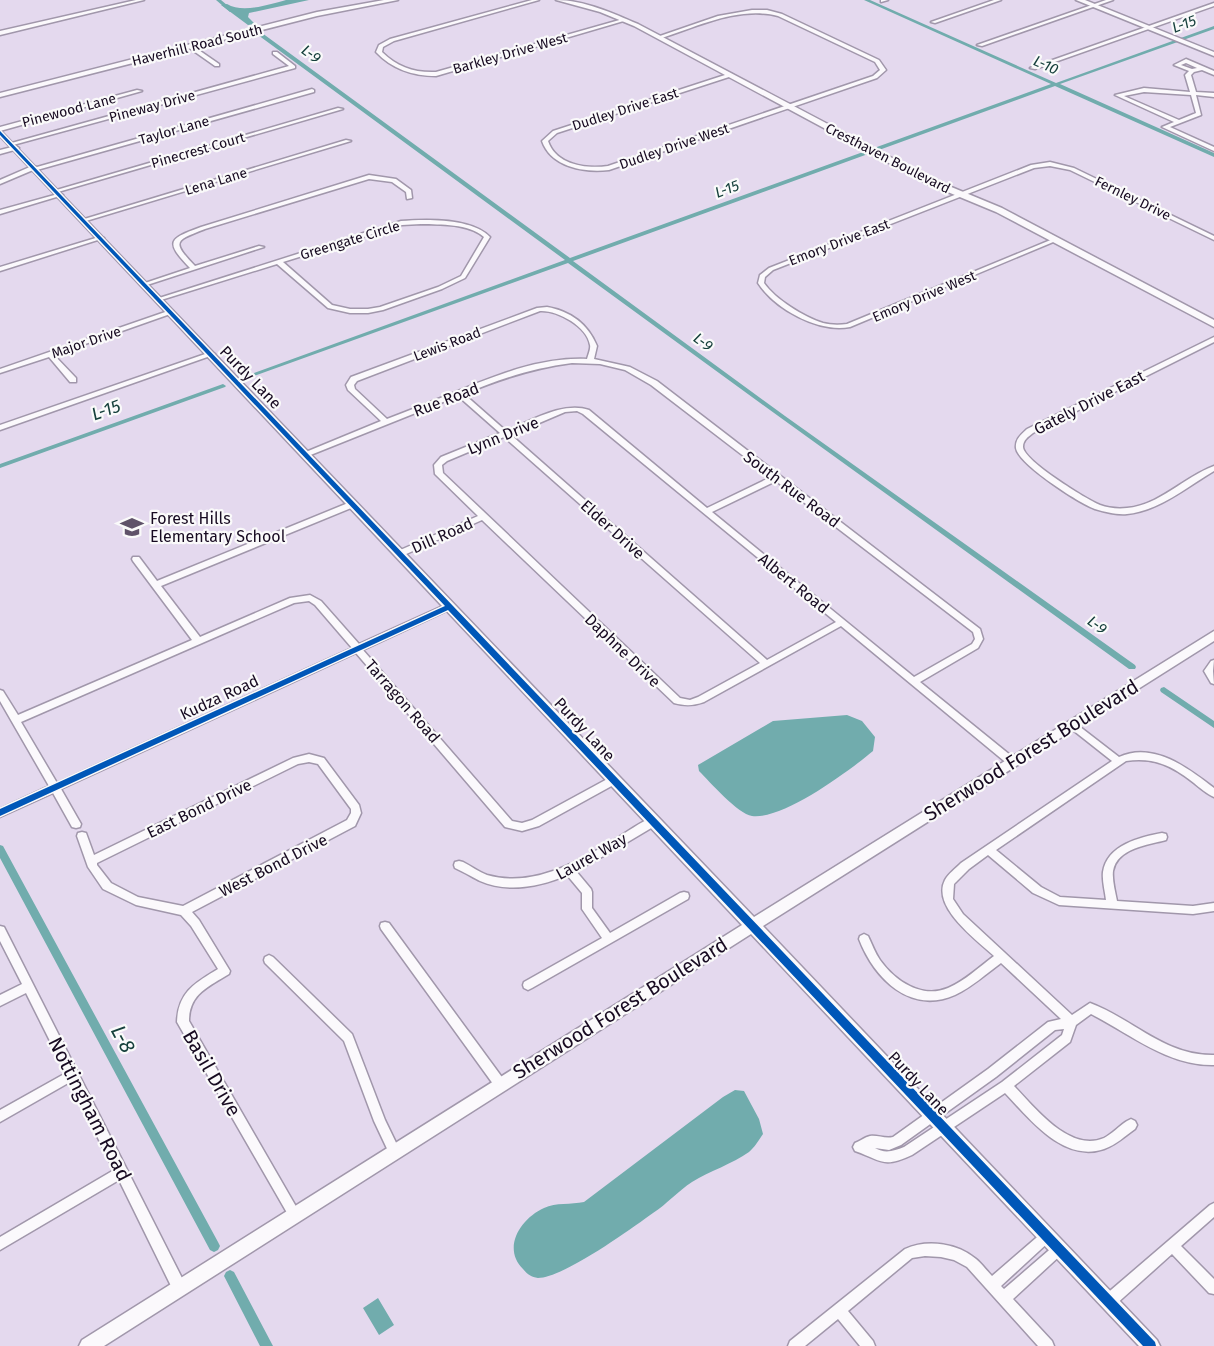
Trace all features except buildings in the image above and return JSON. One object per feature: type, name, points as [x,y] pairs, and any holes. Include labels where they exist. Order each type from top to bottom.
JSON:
[{"type":"street","points":[[0,33],[142,0]]},
{"type":"street","name":"Haverhill Road South","points":[[0,95],[317,14],[395,0]]},
{"type":"street","name":"Barkley Drive West","points":[[537,0],[387,42],[380,47],[379,52],[410,72],[420,75],[439,74],[625,20]]},
{"type":"street","name":"Cresthaven Boulevard","points":[[559,0],[625,20],[660,37],[929,181],[999,210],[1214,324]]},
{"type":"street","points":[[933,22],[999,0]]},
{"type":"street","points":[[1079,0],[1214,54]]},
{"type":"street","points":[[980,45],[1111,0]]},
{"type":"street","points":[[1033,68],[1214,4]]},
{"type":"street","name":"Dudley Drive West","points":[[559,157],[581,168],[609,168],[875,77],[883,71],[879,63],[826,37],[775,13],[757,10],[660,37]]},
{"type":"street","points":[[190,46],[217,65]]},
{"type":"street","name":"Pineway Drive","points":[[0,152],[13,146],[293,68],[275,53]]},
{"type":"street","points":[[1192,71],[1177,65],[1186,62],[1214,73]]},
{"type":"street","points":[[1201,68],[1188,75],[1199,114],[1165,128],[1214,149]]},
{"type":"street","name":"Dudley Drive East","points":[[559,157],[545,145],[546,138],[555,132],[730,75]]},
{"type":"street","points":[[1179,122],[1118,95],[1137,90],[1214,95]]},
{"type":"street","name":"Pinewood Lane","points":[[0,130],[139,91]]},
{"type":"street","name":"Taylor Lane","points":[[0,182],[34,168],[312,91]]},
{"type":"street","name":"Pinecrest Court","points":[[0,212],[340,109]]},
{"type":"street","name":"Purdy Lane","points":[[0,130],[1151,1346]]},
{"type":"street","name":"Lena Lane","points":[[84,220],[348,141]]},
{"type":"street","name":"Fernley Drive","points":[[961,194],[1033,166],[1050,164],[1072,169],[1214,238]]},
{"type":"street","points":[[194,268],[177,251],[176,244],[185,235],[203,228],[369,177],[394,180],[409,191],[409,198]]},
{"type":"street","name":"Emory Drive East","points":[[791,308],[763,287],[762,278],[768,270],[961,194]]},
{"type":"street","name":"Greengate Circle","points":[[159,299],[406,222],[472,227],[485,233],[488,240],[463,277],[421,295],[381,309],[368,311],[350,311],[330,307],[279,262]]},
{"type":"street","points":[[0,269],[101,238]]},
{"type":"street","name":"Emory Drive West","points":[[791,308],[822,325],[853,326],[1055,240]]},
{"type":"street","points":[[144,284],[261,247]]},
{"type":"street","name":"Lewis Road","points":[[386,422],[352,390],[350,385],[358,377],[547,308],[559,311],[590,336],[594,346],[590,361]]},
{"type":"street","name":"Major Drive","points":[[0,371],[171,312]]},
{"type":"street","name":"Gately Drive East","points":[[1214,339],[1024,435],[1019,446],[1024,458],[1057,482],[1094,505],[1110,510],[1128,511],[1146,507],[1214,468]]},
{"type":"street","points":[[50,354],[73,380]]},
{"type":"street","points":[[0,428],[211,354]]},
{"type":"street","name":"Rue Road","points":[[305,454],[530,366],[556,362],[590,361]]},
{"type":"street","name":"South Rue Road","points":[[590,361],[623,368],[648,379],[976,631],[979,639],[975,646],[914,681]]},
{"type":"street","name":"Elder Drive","points":[[459,393],[766,664]]},
{"type":"street","name":"Lynn Drive","points":[[437,468],[444,459],[573,408]]},
{"type":"street","name":"Albert Road","points":[[573,408],[586,412],[1012,762]]},
{"type":"street","name":"Daphne Drive","points":[[437,468],[439,474],[677,701],[690,703],[701,700],[842,622]]},
{"type":"street","points":[[707,511],[777,477]]},
{"type":"street","points":[[156,585],[353,504]]},
{"type":"street","name":"Dill Road","points":[[401,553],[484,516]]},
{"type":"street","points":[[136,559],[198,641]]},
{"type":"street","name":"Tarragon Road","points":[[16,720],[304,597],[318,603],[509,824],[522,827],[535,823],[614,780]]},
{"type":"street","name":"Kudza Road","points":[[0,813],[450,606]]},
{"type":"street","name":"Sherwood Forest Boulevard","points":[[88,1346],[394,1150],[1214,635]]},
{"type":"street","points":[[1214,663],[1208,671],[1214,681]]},
{"type":"street","points":[[0,693],[76,825]]},
{"type":"street","points":[[1072,725],[1118,761]]},
{"type":"street","points":[[1072,1022],[954,911],[948,894],[949,882],[956,873],[1118,761],[1136,756],[1165,759],[1183,769],[1214,793]]},
{"type":"street","name":"East Bond Drive","points":[[91,861],[296,761],[309,758],[325,765],[354,803],[356,813]]},
{"type":"street","name":"West Bond Drive","points":[[184,911],[346,827],[355,818],[356,813]]},
{"type":"street","name":"Laurel Way","points":[[459,865],[478,877],[511,884],[545,880],[569,870],[654,821]]},
{"type":"street","points":[[82,836],[99,877],[123,896],[149,905],[184,911]]},
{"type":"street","points":[[1113,905],[1108,872],[1115,858],[1140,840],[1162,837]]},
{"type":"street","points":[[989,850],[1037,890],[1051,898],[1066,902],[1193,910],[1214,907]]},
{"type":"street","points":[[569,870],[587,892],[587,909],[609,939]]},
{"type":"street","points":[[528,985],[684,896]]},
{"type":"street","name":"Basil Drive","points":[[184,911],[195,923],[225,971],[190,994],[184,1007],[183,1022],[294,1214]]},
{"type":"street","points":[[385,926],[500,1084]]},
{"type":"street","name":"Nottingham Road","points":[[0,930],[179,1287]]},
{"type":"street","points":[[864,939],[873,959],[884,974],[902,988],[923,995],[950,992],[1002,957]]},
{"type":"street","points":[[269,960],[348,1038],[380,1121],[394,1150]]},
{"type":"street","points":[[0,1001],[28,986]]},
{"type":"street","points":[[862,1147],[873,1155],[884,1158],[898,1156],[992,1074],[1053,1026],[1072,1022],[1090,1008],[1178,1056],[1195,1061],[1214,1060]]},
{"type":"street","points":[[937,1122],[1006,1086],[1066,1038],[1072,1022]]},
{"type":"street","points":[[0,1116],[73,1075]]},
{"type":"street","points":[[1006,1086],[1052,1130],[1074,1143],[1090,1146],[1104,1143],[1131,1125]]},
{"type":"street","points":[[0,1244],[122,1172]]},
{"type":"street","points":[[1109,1301],[1214,1209]]},
{"type":"street","points":[[992,1285],[1047,1236]]},
{"type":"street","points":[[1172,1246],[1214,1288]]},
{"type":"street","points":[[1005,1298],[1059,1249]]},
{"type":"street","points":[[795,1346],[909,1253],[924,1250],[948,1252],[964,1258],[1005,1298],[1047,1346]]},
{"type":"street","points":[[839,1310],[868,1346]]},
{"type":"shaded area","points":[[286,0],[309,0],[249,13],[248,17],[255,24],[248,25],[221,5],[248,8]]},
{"type":"shaded area","points":[[847,715],[862,721],[875,737],[873,751],[815,792],[781,810],[765,815],[746,814],[724,797],[699,771],[698,765],[773,721]]},
{"type":"shaded area","points":[[735,1090],[744,1091],[759,1119],[763,1134],[749,1152],[692,1182],[614,1241],[580,1262],[549,1276],[538,1278],[525,1271],[517,1261],[514,1243],[521,1227],[528,1219],[549,1206],[584,1202]]},
{"type":"shaded area","points":[[378,1298],[394,1325],[379,1335],[363,1308]]},
{"type":"waterway","name":"L-9","points":[[218,0],[232,11]]},
{"type":"waterway","name":"L-10","points":[[866,0],[1055,84]]},
{"type":"waterway","name":"L-15","points":[[1055,84],[1214,27]]},
{"type":"waterway","name":"L-9","points":[[260,34],[569,260]]},
{"type":"waterway","name":"L-15","points":[[569,260],[1055,84]]},
{"type":"waterway","name":"L-10","points":[[1055,84],[1214,155]]},
{"type":"waterway","name":"L-15","points":[[249,376],[569,260]]},
{"type":"waterway","name":"L-9","points":[[569,260],[1132,667]]},
{"type":"waterway","name":"L-15","points":[[0,466],[223,386]]},
{"type":"waterway","name":"L-9","points":[[1164,690],[1214,725]]},
{"type":"waterway","name":"L-8","points":[[0,849],[214,1246]]},
{"type":"waterway","name":"L-8","points":[[230,1276],[267,1346]]},
{"type":"cycle path","points":[[0,132],[1151,1346]]},
{"type":"cycle path","points":[[0,813],[450,606]]},
{"type":"place","name":"Forest Hills Elementary School","points":[[132,527]]}]
